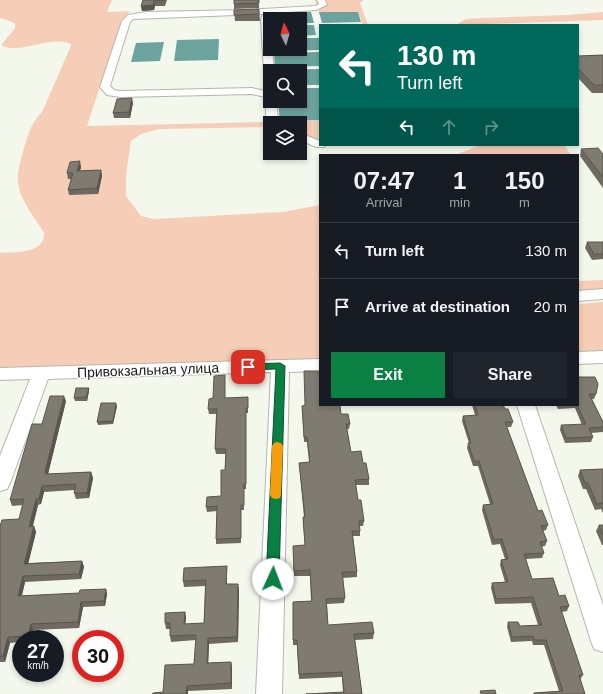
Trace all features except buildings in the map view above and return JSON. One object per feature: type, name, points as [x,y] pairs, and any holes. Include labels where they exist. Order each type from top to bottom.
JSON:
[{"type":"street","points":[[263,93],[252,91],[120,94],[111,93],[105,87],[128,18],[146,15],[243,13],[320,7],[323,5],[321,0]]},
{"type":"street","points":[[268,64],[265,19],[268,13],[277,10]]},
{"type":"street","points":[[307,139],[319,145]]},
{"type":"street","points":[[323,146],[326,147],[329,154]]},
{"type":"street","points":[[579,296],[603,294]]},
{"type":"street","points":[[579,358],[603,357]]},
{"type":"street","name":"Привокзальная улица","points":[[0,374],[319,365]]},
{"type":"street","points":[[269,694],[280,366]]},
{"type":"street","points":[[0,483],[41,373]]},
{"type":"street","points":[[526,406],[603,641]]},
{"type":"shaded area","points":[[0,0],[112,0],[107,12],[130,11],[122,20],[87,126],[263,122],[263,127],[159,129],[141,134],[131,141],[126,175],[126,196],[141,216],[154,219],[283,212],[319,205],[319,361],[0,370],[0,253],[21,252],[28,250],[40,245],[43,240],[44,233],[21,195],[18,172],[21,158],[33,123],[42,112],[71,46],[71,44],[63,42],[54,42],[19,48],[2,46],[15,28],[15,23],[0,18]]},
{"type":"shaded area","points":[[315,0],[364,0],[360,3],[368,24],[363,24],[358,12],[319,12]]},
{"type":"shaded area","points":[[603,12],[603,20],[458,24],[466,19],[568,15]]},
{"type":"shaded area","points":[[319,120],[319,143],[307,138],[307,121]]},
{"type":"shaded area","points":[[478,146],[565,146],[570,154],[458,154]]},
{"type":"shaded area","points":[[603,280],[603,291],[579,293],[579,281]]},
{"type":"shaded area","points":[[603,302],[603,351],[579,352],[579,304]]},
{"type":"water","points":[[307,12],[311,12],[314,23],[307,23]]},
{"type":"water","points":[[319,12],[358,12],[361,22],[322,23]]},
{"type":"water","points":[[307,25],[314,25],[316,35],[307,36]]},
{"type":"water","points":[[307,38],[319,38],[319,50],[307,50]]},
{"type":"water","points":[[219,39],[218,60],[174,61],[177,40]]},
{"type":"water","points":[[164,42],[160,61],[131,62],[136,43]]},
{"type":"water","points":[[307,52],[319,52],[319,66],[307,66],[307,64],[275,64],[274,56],[307,56]]},
{"type":"water","points":[[307,69],[319,69],[319,85],[307,85]]},
{"type":"water","points":[[307,88],[319,88],[319,120],[307,120],[307,116],[280,116],[279,108],[307,108]]},
{"type":"slow traffic","points":[[276,495],[277,446]]},
{"type":"route","points":[[248,367],[280,366],[273,579]]}]
